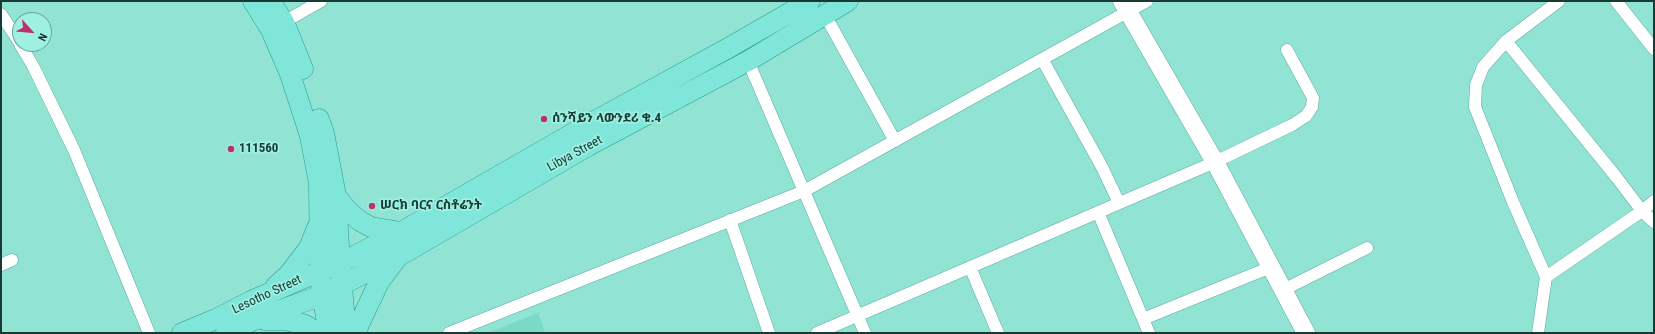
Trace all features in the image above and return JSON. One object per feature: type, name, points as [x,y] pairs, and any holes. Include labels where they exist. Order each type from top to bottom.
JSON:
[{"type":"main road","points":[[252,1],[271,30],[290,74],[310,136],[319,183],[320,271],[322,295],[329,333]]},
{"type":"main road","points":[[270,1],[284,22],[324,133],[346,260],[343,284],[346,333]]},
{"type":"main road","name":"Libya Street","points":[[322,295],[399,255],[588,146],[748,61],[848,1]]},
{"type":"main road","name":"Libya Street","points":[[346,260],[401,232],[582,128],[730,47],[801,3]]},
{"type":"main road","points":[[336,196],[348,211],[360,221],[371,227],[401,232]]},
{"type":"main road","points":[[265,295],[288,274],[309,248],[320,221]]},
{"type":"main road","points":[[354,333],[379,282],[399,255]]},
{"type":"main road","name":"Lesotho Street","points":[[182,333],[346,260]]},
{"type":"main road","name":"Lesotho Street","points":[[226,333],[254,320],[322,295]]},
{"type":"main road","points":[[254,320],[286,320],[305,325],[318,333]]},
{"type":"street","points":[[284,22],[321,1]]},
{"type":"street","points":[[449,333],[804,191],[1042,59],[1125,6],[1147,1]]},
{"type":"street","points":[[1538,333],[1546,277],[1513,202],[1475,107],[1476,85],[1483,67],[1506,42],[1559,1]]},
{"type":"street","points":[[1616,1],[1654,49]]},
{"type":"street","points":[[801,3],[807,25]]},
{"type":"street","points":[[1125,6],[1215,162],[1306,333]]},
{"type":"street","points":[[1,14],[12,31]]},
{"type":"street","points":[[826,15],[895,141]]},
{"type":"street","points":[[1506,42],[1617,178],[1642,211],[1654,222]]},
{"type":"street","points":[[817,333],[1215,162],[1292,125],[1306,116],[1312,107],[1313,98],[1288,50]]},
{"type":"street","points":[[25,52],[74,150],[149,333]]},
{"type":"street","points":[[1042,59],[1102,167],[1119,204]]},
{"type":"street","points":[[748,61],[865,333]]},
{"type":"street","points":[[1546,277],[1642,211],[1654,201]]},
{"type":"street","points":[[1098,212],[1149,333]]},
{"type":"street","points":[[730,220],[769,333]]},
{"type":"street","points":[[1283,290],[1367,248]]},
{"type":"street","points":[[1143,319],[1271,267]]},
{"type":"street","points":[[970,268],[998,333]]},
{"type":"shaded area","points":[[538,313],[545,333],[487,333]]},
{"type":"place","name":"ሰንሻይን ላውንደሪ ቁ.4","points":[[544,119]]},
{"type":"place","name":"111560","points":[[231,149]]},
{"type":"place","name":"ሠርክ ባርና ርስቶሬንት","points":[[372,206]]}]
